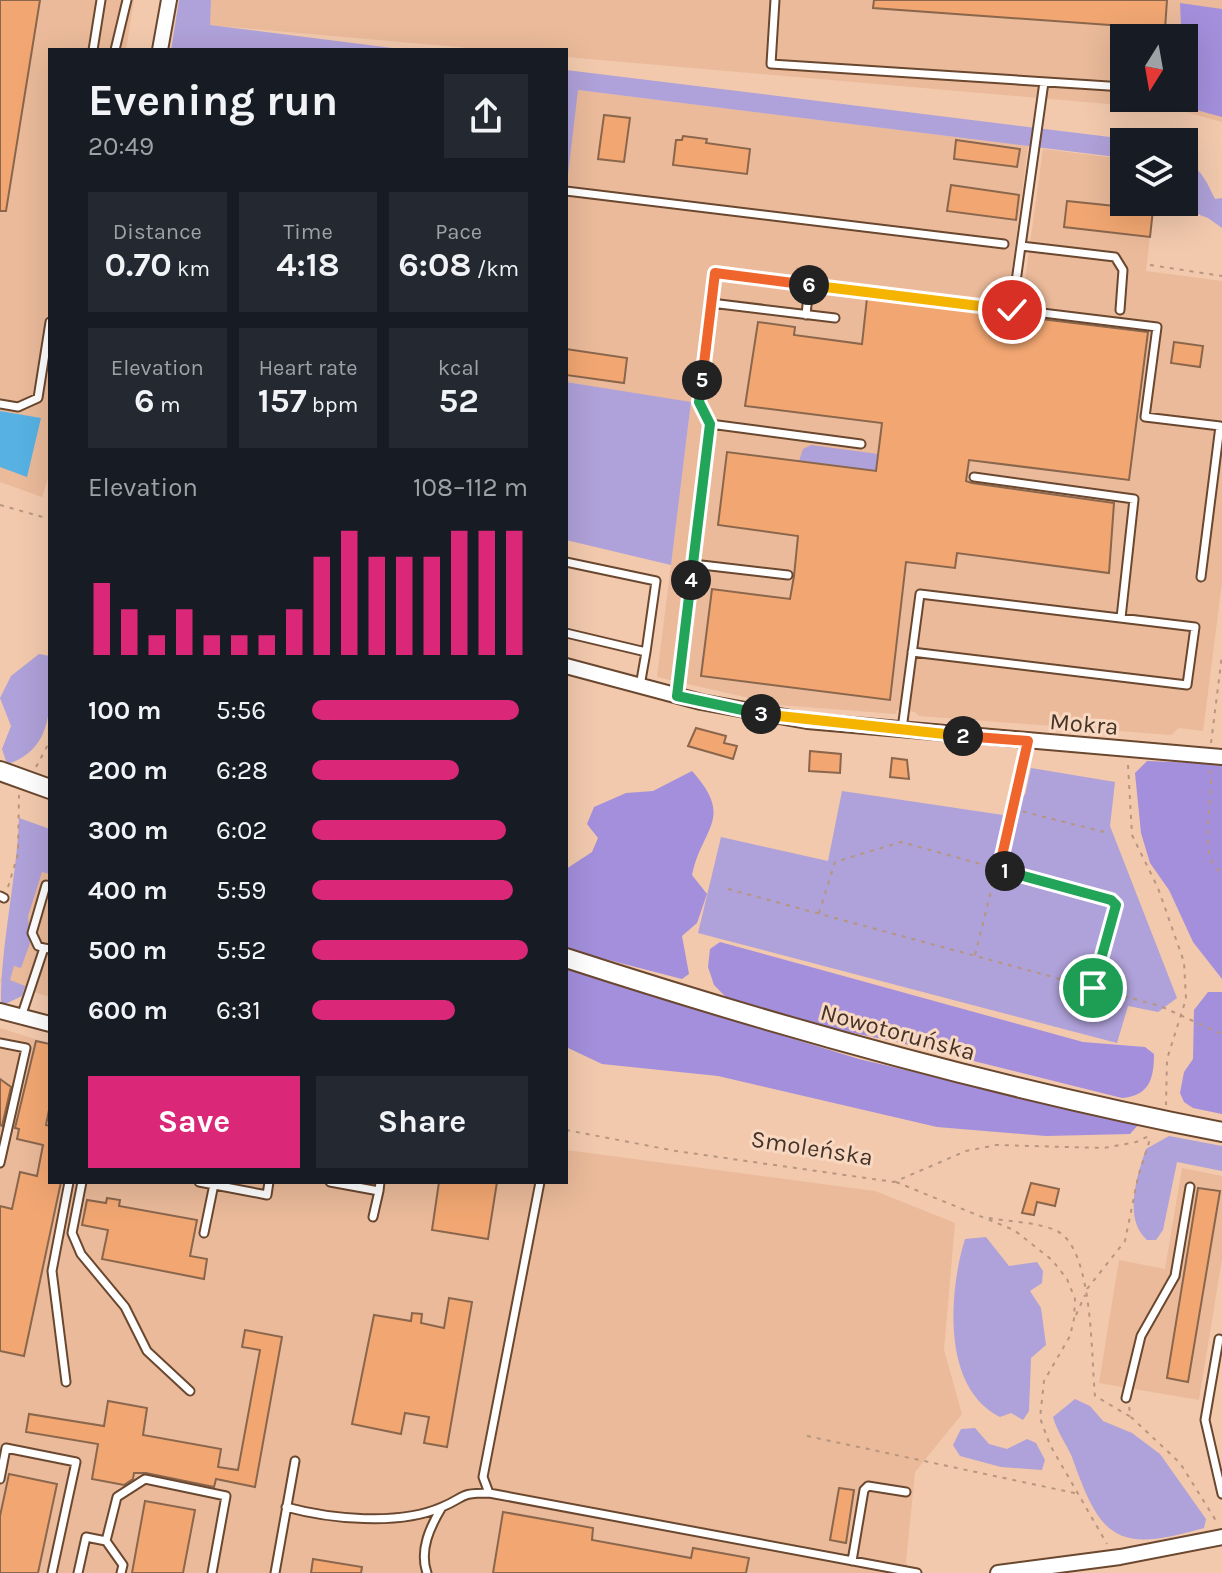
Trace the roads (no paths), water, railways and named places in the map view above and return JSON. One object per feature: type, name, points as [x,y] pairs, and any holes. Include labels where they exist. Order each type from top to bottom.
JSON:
[{"type":"main road","points":[[0,771],[48,788]]},
{"type":"main road","name":"Nowotoruńska","points":[[568,959],[868,1051],[1222,1132]]},
{"type":"street","points":[[160,48],[169,0]]},
{"type":"street","name":"Mokra","points":[[568,667],[677,696],[781,718],[1214,759]]},
{"type":"street","points":[[0,1011],[48,1024]]},
{"type":"street","points":[[998,1573],[1120,1557],[1222,1534]]},
{"type":"lane","points":[[93,48],[101,0]]},
{"type":"lane","points":[[115,48],[127,0]]},
{"type":"lane","points":[[775,0],[771,64],[1110,86]]},
{"type":"lane","points":[[1012,310],[1044,82]]},
{"type":"lane","points":[[568,191],[1004,244]]},
{"type":"lane","points":[[1021,246],[1115,257],[1123,270],[1120,310]]},
{"type":"lane","points":[[677,696],[710,424],[699,402],[715,273],[1157,327],[1145,417],[1220,426],[1201,577]]},
{"type":"lane","points":[[806,315],[809,285]]},
{"type":"lane","points":[[711,303],[835,318]]},
{"type":"lane","points":[[0,404],[18,407],[38,398],[48,335]]},
{"type":"lane","points":[[710,424],[861,444]]},
{"type":"lane","points":[[974,477],[1134,499],[1121,618]]},
{"type":"lane","points":[[568,562],[656,581],[640,686]]},
{"type":"lane","points":[[693,564],[788,575]]},
{"type":"lane","points":[[902,731],[912,652],[920,594],[1195,627],[1187,685],[912,652]]},
{"type":"lane","points":[[568,633],[646,652]]},
{"type":"lane","points":[[21,1017],[47,948],[38,946],[32,933],[48,886]]},
{"type":"lane","points":[[0,1043],[26,1048],[0,1163]]},
{"type":"lane","points":[[66,1382],[52,1271],[69,1184]]},
{"type":"lane","points":[[82,1184],[72,1233],[81,1254],[125,1307],[147,1351],[190,1391]]},
{"type":"lane","points":[[204,1233],[214,1184]]},
{"type":"lane","points":[[218,1184],[267,1195],[269,1184]]},
{"type":"lane","points":[[354,1184],[379,1186],[373,1217]]},
{"type":"lane","points":[[489,1493],[483,1477],[540,1184]]},
{"type":"lane","points":[[1126,1398],[1141,1336],[1175,1276],[1190,1187]]},
{"type":"lane","points":[[1219,1339],[1205,1420],[1222,1494]]},
{"type":"lane","points":[[0,1479],[6,1448],[76,1462],[52,1573]]},
{"type":"lane","points":[[275,1573],[295,1461]]},
{"type":"lane","points":[[106,1541],[117,1497],[145,1479],[226,1496],[212,1573]]},
{"type":"lane","points":[[852,1561],[864,1490],[868,1486],[906,1492]]},
{"type":"lane","points":[[286,1507],[374,1520],[442,1507],[467,1493],[489,1493],[917,1573]]},
{"type":"lane","points":[[427,1573],[423,1562],[427,1540],[442,1507]]},
{"type":"lane","points":[[78,1573],[86,1537],[106,1541],[123,1565],[121,1573]]},
{"type":"water","points":[[0,411],[41,418],[27,477],[0,467]]}]
